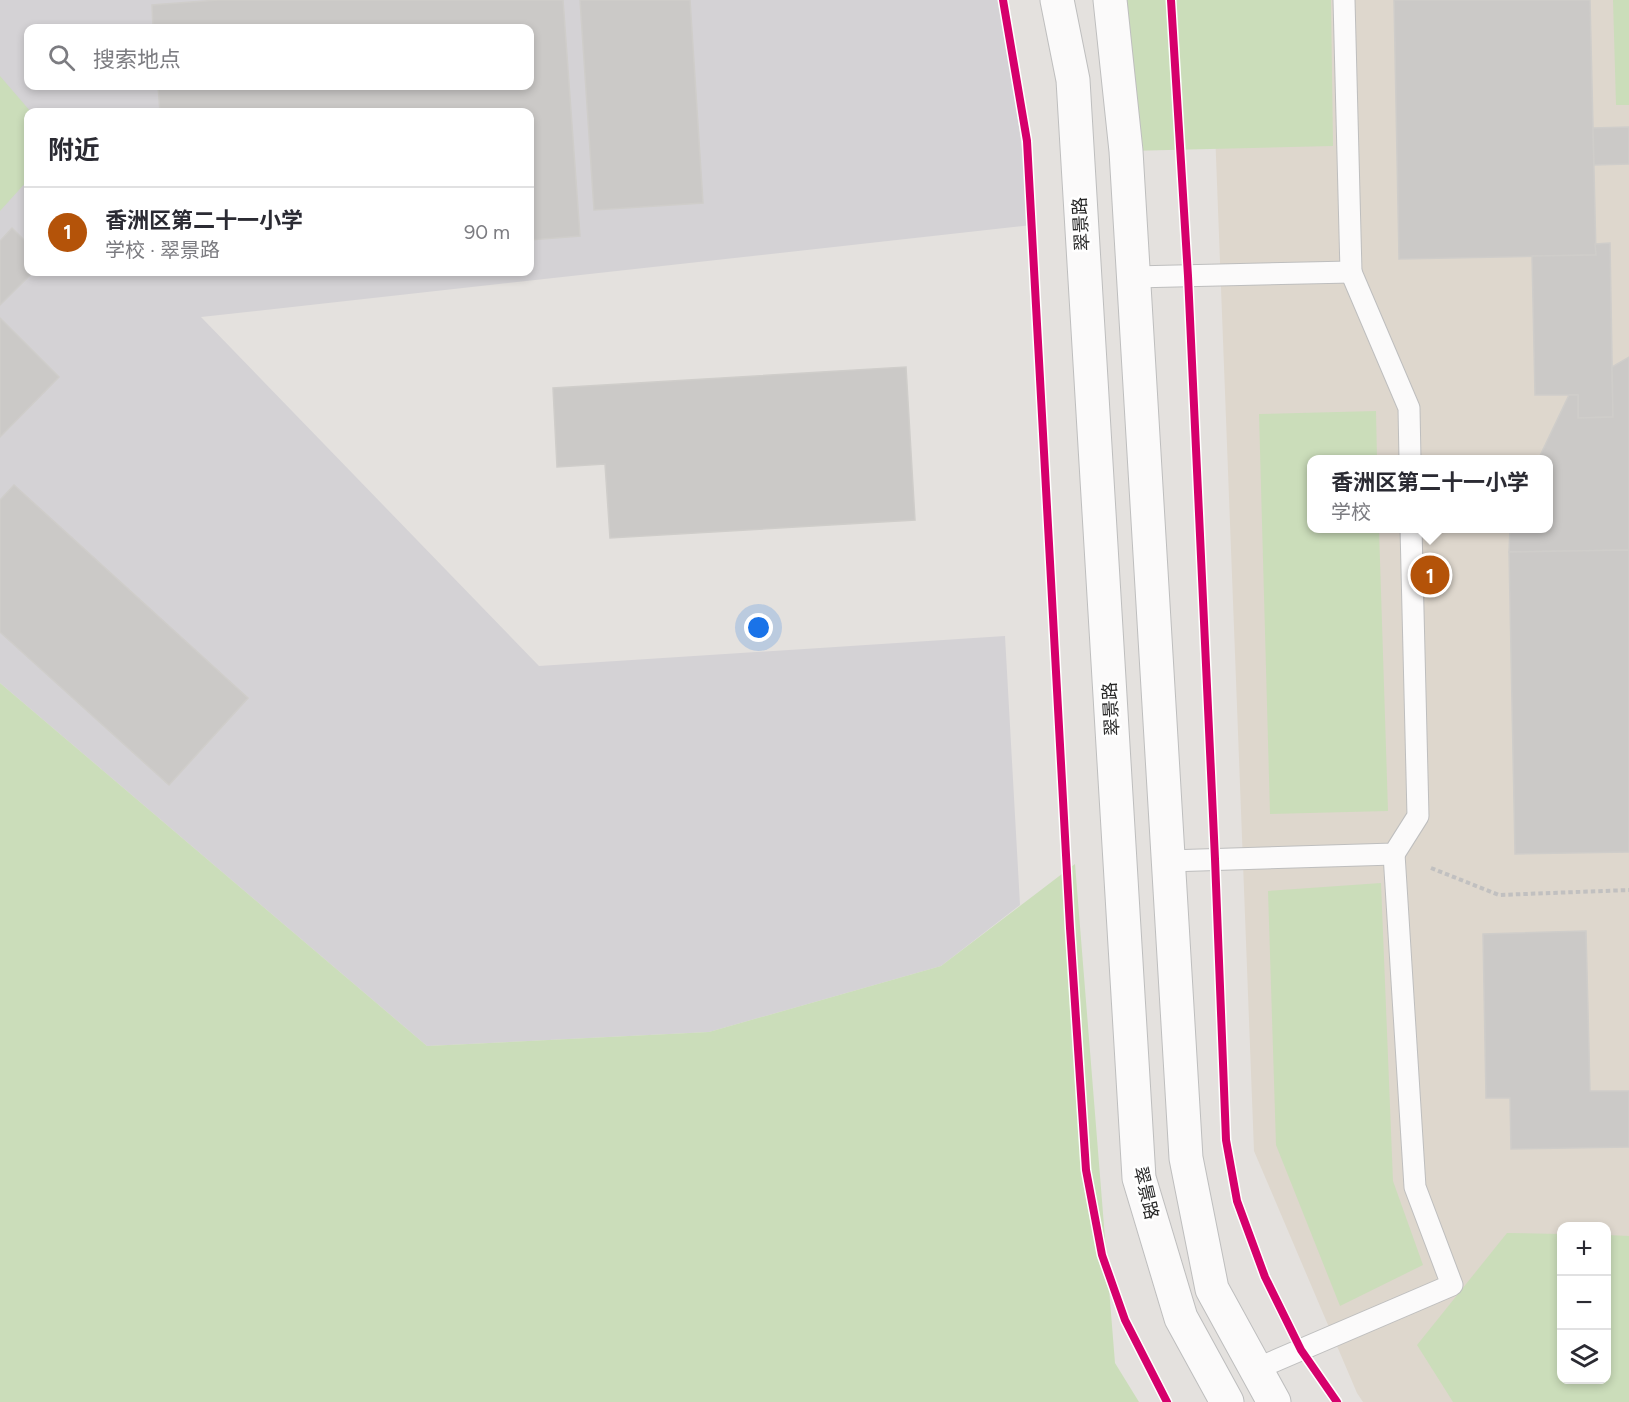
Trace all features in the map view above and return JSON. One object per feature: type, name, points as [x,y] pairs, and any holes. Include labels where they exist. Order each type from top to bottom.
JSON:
[{"type":"main road","name":"翠景路","points":[[1056,0],[1073,80],[1139,1178],[1181,1318],[1227,1402]]},
{"type":"main road","points":[[1110,0],[1126,151],[1185,1158],[1212,1289],[1274,1402]]},
{"type":"lane","points":[[1344,0],[1351,272],[1409,408],[1410,455]]},
{"type":"lane","points":[[1134,277],[1351,272]]},
{"type":"lane","points":[[1256,1369],[1452,1285],[1415,1187],[1394,854],[1418,816],[1411,533]]},
{"type":"lane","points":[[1168,861],[1394,854]]},
{"type":"path","points":[[1394,854],[1499,895],[1629,890]]},
{"type":"shaded area","points":[[0,0],[1002,0],[1032,225],[201,317],[539,666],[1005,636],[1020,905],[941,966],[709,1032],[427,1046],[0,683]]},
{"type":"shaded area","points":[[1210,0],[1629,0],[1629,1402],[1363,1402],[1357,1393],[1254,1151]]},
{"type":"green space","points":[[1111,0],[1331,0],[1333,146],[1127,151]]},
{"type":"green space","points":[[1613,0],[1629,0],[1629,105],[1616,105]]},
{"type":"green space","points":[[0,76],[28,108],[24,108],[24,184],[0,211]]},
{"type":"green space","points":[[1376,411],[1377,455],[1307,455],[1307,533],[1379,533],[1388,811],[1270,814],[1259,414]]},
{"type":"green space","points":[[0,683],[427,1046],[709,1032],[941,966],[1075,864],[1115,1363],[1139,1402],[0,1402]]},
{"type":"green space","points":[[1381,883],[1393,1181],[1423,1265],[1340,1306],[1276,1145],[1268,891]]},
{"type":"green space","points":[[1507,1233],[1557,1234],[1557,1384],[1611,1384],[1611,1235],[1629,1236],[1629,1402],[1453,1402],[1417,1345]]},
{"type":"building","points":[[218,0],[563,0],[580,236],[534,240],[534,108],[160,108],[158,90],[534,90],[534,24],[153,24],[152,5]]},
{"type":"building","points":[[580,0],[690,0],[703,203],[594,210]]},
{"type":"building","points":[[1394,0],[1590,0],[1596,255],[1399,259]]},
{"type":"building","points":[[1629,127],[1629,164],[1594,165],[1593,128]]},
{"type":"building","points":[[12,228],[24,240],[24,276],[29,276],[0,305],[0,241]]},
{"type":"building","points":[[1610,243],[1613,417],[1578,418],[1578,395],[1535,395],[1532,256],[1596,255],[1595,244]]},
{"type":"building","points":[[0,318],[59,377],[0,437]]},
{"type":"building","points":[[1629,357],[1629,550],[1509,552],[1510,533],[1553,533],[1553,455],[1540,455],[1569,395],[1578,395],[1578,418],[1613,417],[1612,367]]},
{"type":"building","points":[[906,367],[915,520],[610,538],[605,464],[557,467],[553,388]]},
{"type":"building","points":[[14,485],[248,698],[169,785],[0,632],[0,500]]},
{"type":"building","points":[[1629,550],[1629,852],[1515,854],[1509,552]]},
{"type":"building","points":[[1586,931],[1590,1091],[1629,1091],[1629,1147],[1511,1149],[1510,1098],[1486,1098],[1483,934]]},
{"type":"cycle path","points":[[1003,0],[1027,141],[1070,928],[1086,1170],[1102,1255],[1125,1320],[1167,1402]]},
{"type":"cycle path","points":[[1171,0],[1188,276],[1226,1140],[1237,1201],[1265,1277],[1301,1350],[1337,1402]]},
{"type":"place","name":"香洲区第二十一小学","points":[[1430,575]]}]
